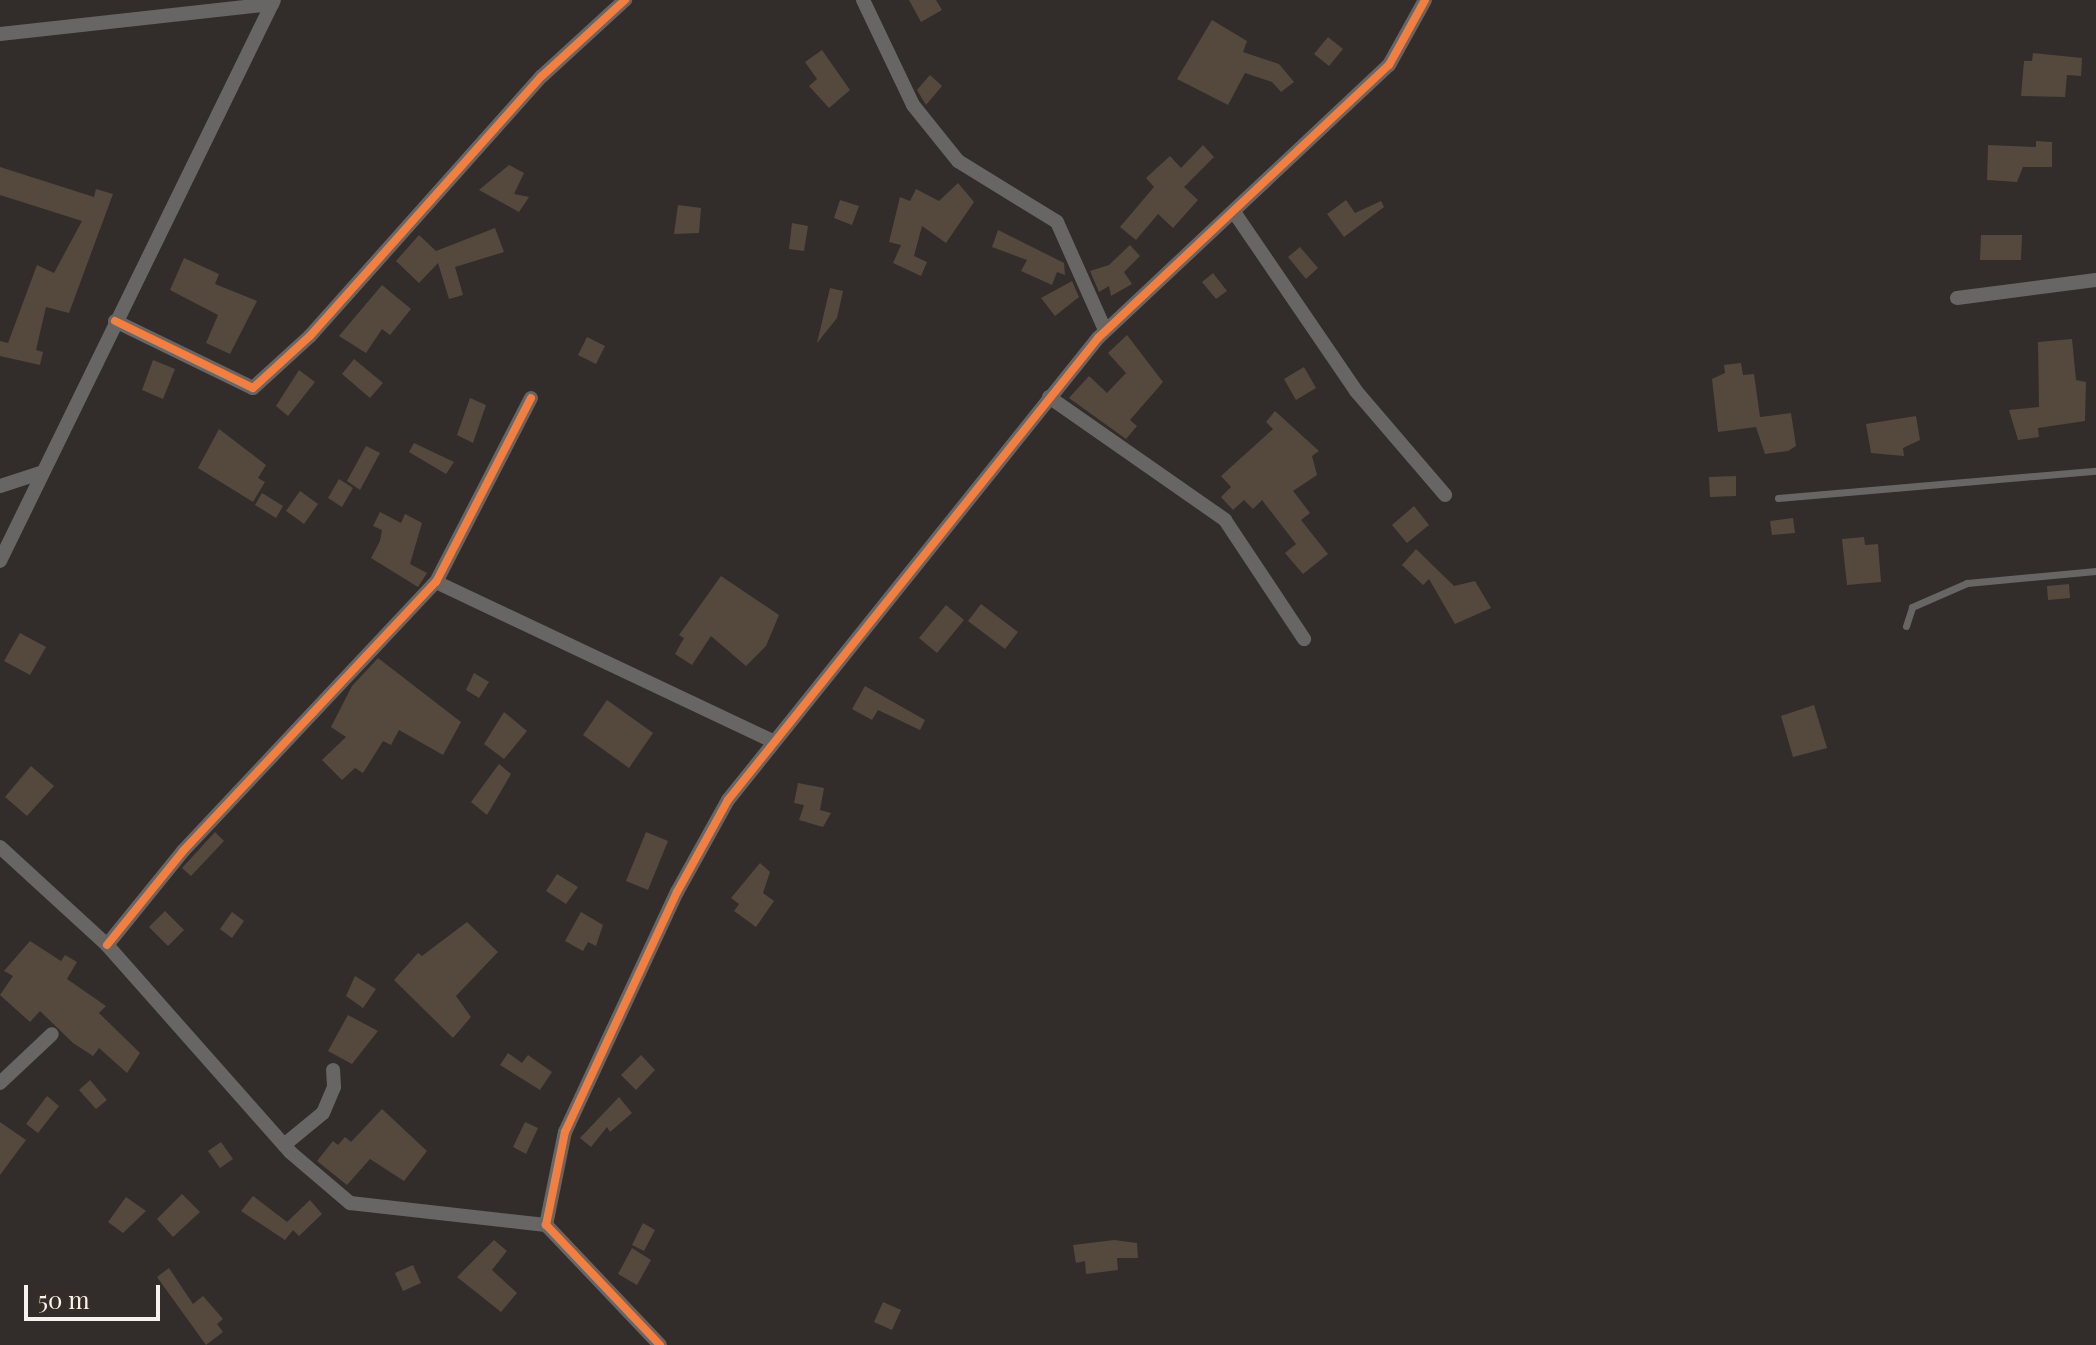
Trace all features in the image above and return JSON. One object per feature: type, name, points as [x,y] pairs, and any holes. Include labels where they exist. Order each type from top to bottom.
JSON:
[{"type":"street","points":[[115,321],[253,388],[320,325],[542,76],[625,0]]},
{"type":"street","points":[[863,0],[913,105],[958,161],[1057,222],[1105,330]]},
{"type":"street","points":[[546,1225],[565,1132],[608,1034],[677,892],[770,740],[1105,330],[1389,65],[1425,0]]},
{"type":"street","points":[[0,561],[273,2]]},
{"type":"street","points":[[0,34],[273,2]]},
{"type":"street","points":[[1234,212],[1356,391],[1445,495]]},
{"type":"street","points":[[1957,298],[2096,280]]},
{"type":"street","points":[[1049,397],[1225,520],[1304,639]]},
{"type":"street","points":[[107,945],[183,851],[436,582],[531,398]]},
{"type":"street","points":[[0,486],[43,472]]},
{"type":"street","points":[[436,582],[770,740]]},
{"type":"street","points":[[0,847],[107,945],[284,1145],[350,1203],[546,1225],[660,1345]]},
{"type":"street","points":[[0,1083],[52,1034]]},
{"type":"street","points":[[284,1145],[323,1113],[334,1087],[333,1070]]},
{"type":"lane","points":[[1778,498],[2096,471]]},
{"type":"lane","points":[[1906,626],[1912,607],[1967,583],[2096,571]]},
{"type":"building","points":[[909,0],[936,0],[942,10],[921,22]]},
{"type":"building","points":[[1212,20],[1247,41],[1243,52],[1279,64],[1294,82],[1281,92],[1272,82],[1245,73],[1228,105],[1177,79]]},
{"type":"building","points":[[1328,37],[1343,49],[1329,66],[1314,54]]},
{"type":"building","points":[[822,50],[850,90],[829,108],[809,86],[817,79],[805,62]]},
{"type":"building","points":[[2033,53],[2082,58],[2081,76],[2067,75],[2065,97],[2021,96],[2024,61],[2032,61]]},
{"type":"building","points":[[930,75],[942,86],[926,105],[917,90]]},
{"type":"building","points":[[2036,141],[2052,142],[2052,167],[2023,167],[2017,182],[1987,180],[1988,145],[2036,147]]},
{"type":"building","points":[[1203,145],[1214,157],[1184,187],[1198,200],[1173,228],[1158,214],[1136,240],[1120,227],[1154,187],[1146,178],[1170,156],[1181,168]]},
{"type":"building","points":[[509,165],[524,173],[514,194],[529,197],[519,212],[479,190]]},
{"type":"building","points":[[0,167],[94,197],[96,189],[113,194],[69,313],[46,307],[36,350],[43,352],[40,365],[0,356],[0,341],[8,343],[37,265],[54,273],[82,221],[0,195]]},
{"type":"building","points":[[958,183],[974,202],[946,243],[922,226],[914,256],[927,262],[921,276],[893,263],[901,245],[889,242],[900,197],[910,201],[916,189],[939,201]]},
{"type":"building","points":[[840,200],[859,206],[852,225],[834,218]]},
{"type":"building","points":[[1346,200],[1355,213],[1381,201],[1384,207],[1344,237],[1327,214]]},
{"type":"building","points":[[678,205],[701,208],[699,233],[674,234]]},
{"type":"building","points":[[792,223],[808,226],[804,251],[789,249]]},
{"type":"building","points":[[495,228],[504,252],[455,267],[463,295],[449,299],[438,263],[419,283],[396,261],[419,235],[436,251]]},
{"type":"building","points":[[998,230],[1064,263],[1065,275],[1057,272],[1052,285],[1021,271],[1027,260],[992,247]]},
{"type":"building","points":[[1981,235],[2022,235],[2021,260],[1980,260]]},
{"type":"building","points":[[1130,245],[1140,256],[1124,272],[1132,284],[1111,296],[1109,286],[1099,292],[1090,271],[1109,265]]},
{"type":"building","points":[[1300,247],[1318,268],[1306,279],[1288,257]]},
{"type":"building","points":[[184,258],[219,274],[215,284],[257,301],[230,354],[206,343],[218,315],[170,290]]},
{"type":"building","points":[[1213,273],[1227,291],[1216,299],[1202,282]]},
{"type":"building","points":[[1072,281],[1079,297],[1055,316],[1041,298]]},
{"type":"building","points":[[382,285],[411,309],[390,335],[382,329],[366,353],[339,336]]},
{"type":"building","points":[[830,288],[843,291],[837,318],[817,343]]},
{"type":"building","points":[[1127,335],[1163,382],[1130,420],[1137,426],[1126,439],[1069,398],[1089,376],[1107,393],[1126,373],[1108,353]]},
{"type":"building","points":[[587,337],[605,346],[596,364],[578,355]]},
{"type":"building","points":[[2072,339],[2076,380],[2086,382],[2085,421],[2038,428],[2039,437],[2018,440],[2009,410],[2039,407],[2038,342]]},
{"type":"building","points":[[354,359],[383,383],[370,398],[342,374]]},
{"type":"building","points":[[153,360],[175,369],[163,399],[142,390]]},
{"type":"building","points":[[1741,363],[1743,375],[1754,374],[1760,417],[1791,413],[1796,446],[1788,451],[1765,454],[1756,427],[1718,432],[1712,379],[1725,373],[1724,365]]},
{"type":"building","points":[[1304,367],[1316,388],[1296,400],[1284,379]]},
{"type":"building","points":[[299,370],[315,382],[288,416],[276,406]]},
{"type":"building","points":[[470,398],[486,405],[473,443],[457,435]]},
{"type":"building","points":[[1275,411],[1319,451],[1312,456],[1317,475],[1293,491],[1310,513],[1301,520],[1328,554],[1303,574],[1285,553],[1296,544],[1262,500],[1253,509],[1244,500],[1233,510],[1221,497],[1231,487],[1221,476],[1273,429],[1266,422]]},
{"type":"building","points":[[1916,416],[1920,440],[1903,448],[1904,456],[1871,453],[1866,424]]},
{"type":"building","points":[[219,429],[266,465],[258,478],[265,482],[253,502],[198,468]]},
{"type":"building","points":[[414,443],[454,462],[446,474],[409,452]]},
{"type":"building","points":[[366,446],[380,453],[360,490],[347,481]]},
{"type":"building","points":[[1736,476],[1736,496],[1710,497],[1709,477]]},
{"type":"building","points":[[339,479],[353,488],[342,507],[328,498]]},
{"type":"building","points":[[300,491],[318,504],[304,524],[286,511]]},
{"type":"building","points":[[262,493],[283,506],[276,518],[255,505]]},
{"type":"building","points":[[1414,506],[1429,525],[1407,543],[1392,525]]},
{"type":"building","points":[[380,512],[401,523],[405,514],[422,523],[410,564],[427,573],[418,587],[371,558],[380,541],[382,530],[373,526]]},
{"type":"building","points":[[1793,518],[1795,533],[1772,535],[1770,521]]},
{"type":"building","points":[[1864,537],[1865,545],[1878,544],[1881,582],[1847,585],[1842,539]]},
{"type":"building","points":[[1416,549],[1454,586],[1475,581],[1491,608],[1455,624],[1429,579],[1423,585],[1402,565]]},
{"type":"building","points":[[721,576],[779,615],[766,646],[746,666],[711,636],[692,665],[675,654],[684,638],[679,635]]},
{"type":"building","points":[[2069,584],[2070,598],[2048,600],[2047,586]]},
{"type":"building","points":[[981,604],[1018,632],[1005,649],[968,621]]},
{"type":"building","points":[[946,605],[964,620],[937,653],[919,638]]},
{"type":"building","points":[[20,633],[46,647],[30,675],[4,661]]},
{"type":"building","points":[[378,658],[461,722],[443,755],[399,730],[391,745],[383,741],[363,773],[355,768],[342,780],[322,760],[346,737],[331,727],[352,686]]},
{"type":"building","points":[[474,673],[489,682],[479,698],[466,690]]},
{"type":"building","points":[[865,686],[925,720],[920,730],[878,710],[872,720],[852,709]]},
{"type":"building","points":[[607,700],[653,733],[629,768],[583,735]]},
{"type":"building","points":[[1814,705],[1827,748],[1793,757],[1781,716]]},
{"type":"building","points":[[504,712],[527,731],[504,759],[484,744]]},
{"type":"building","points":[[499,764],[511,774],[487,815],[471,802]]},
{"type":"building","points":[[31,766],[54,786],[27,816],[5,797]]},
{"type":"building","points":[[798,783],[824,788],[820,810],[831,813],[823,827],[799,820],[804,805],[794,803]]},
{"type":"building","points":[[215,832],[224,841],[191,876],[182,868]]},
{"type":"building","points":[[646,832],[668,841],[648,890],[626,881]]},
{"type":"building","points":[[760,863],[770,872],[763,893],[774,901],[756,927],[734,911],[739,904],[731,898]]},
{"type":"building","points":[[557,874],[578,887],[566,904],[546,891]]},
{"type":"building","points":[[165,911],[184,930],[168,946],[149,927]]},
{"type":"building","points":[[232,912],[244,921],[232,938],[220,929]]},
{"type":"building","points":[[581,912],[603,925],[596,946],[588,942],[583,951],[565,941]]},
{"type":"building","points":[[467,922],[498,952],[456,996],[471,1017],[453,1038],[394,980],[418,953],[422,956]]},
{"type":"building","points":[[30,941],[61,961],[65,955],[77,962],[67,979],[106,1006],[99,1013],[140,1053],[127,1073],[99,1048],[93,1056],[73,1043],[40,1011],[30,1022],[0,995],[13,976],[4,971]]},
{"type":"building","points":[[355,976],[376,989],[363,1008],[346,996]]},
{"type":"building","points":[[348,1015],[378,1031],[352,1064],[328,1051]]},
{"type":"building","points":[[508,1053],[522,1063],[528,1055],[552,1072],[540,1090],[500,1065]]},
{"type":"building","points":[[641,1055],[655,1070],[636,1090],[621,1075]]},
{"type":"building","points":[[90,1080],[107,1100],[96,1109],[79,1090]]},
{"type":"building","points":[[47,1096],[59,1106],[38,1133],[26,1124]]},
{"type":"building","points":[[619,1097],[632,1113],[610,1132],[607,1127],[591,1147],[580,1138]]},
{"type":"building","points":[[382,1109],[427,1151],[404,1181],[370,1159],[347,1185],[317,1161],[333,1141],[338,1145],[345,1137],[351,1142]]},
{"type":"building","points":[[0,1122],[26,1140],[0,1175]]},
{"type":"building","points":[[525,1122],[538,1128],[526,1154],[513,1147]]},
{"type":"building","points":[[221,1142],[233,1159],[220,1168],[208,1151]]},
{"type":"building","points":[[182,1194],[200,1212],[173,1237],[157,1219]]},
{"type":"building","points":[[253,1196],[287,1222],[310,1200],[322,1214],[299,1236],[293,1230],[285,1240],[241,1211]]},
{"type":"building","points":[[126,1197],[146,1211],[123,1233],[108,1222]]},
{"type":"building","points":[[643,1223],[655,1230],[644,1251],[632,1245]]},
{"type":"building","points":[[494,1240],[507,1251],[492,1270],[517,1293],[501,1312],[457,1277]]},
{"type":"building","points":[[1114,1240],[1137,1243],[1138,1258],[1117,1258],[1118,1270],[1086,1274],[1085,1261],[1076,1263],[1073,1245]]},
{"type":"building","points":[[632,1248],[651,1260],[637,1285],[618,1274]]},
{"type":"building","points":[[413,1265],[421,1283],[403,1291],[395,1273]]},
{"type":"building","points":[[169,1268],[193,1304],[203,1296],[223,1319],[217,1324],[223,1332],[206,1345],[157,1277]]},
{"type":"building","points":[[883,1302],[901,1310],[892,1330],[874,1322]]},
{"type":"cycle path","points":[[115,321],[253,388],[310,336],[542,76],[625,0]]},
{"type":"cycle path","points":[[660,1345],[546,1225],[565,1132],[677,892],[728,800],[1098,338],[1389,65],[1425,0]]},
{"type":"cycle path","points":[[107,945],[183,851],[436,582],[531,398]]}]
